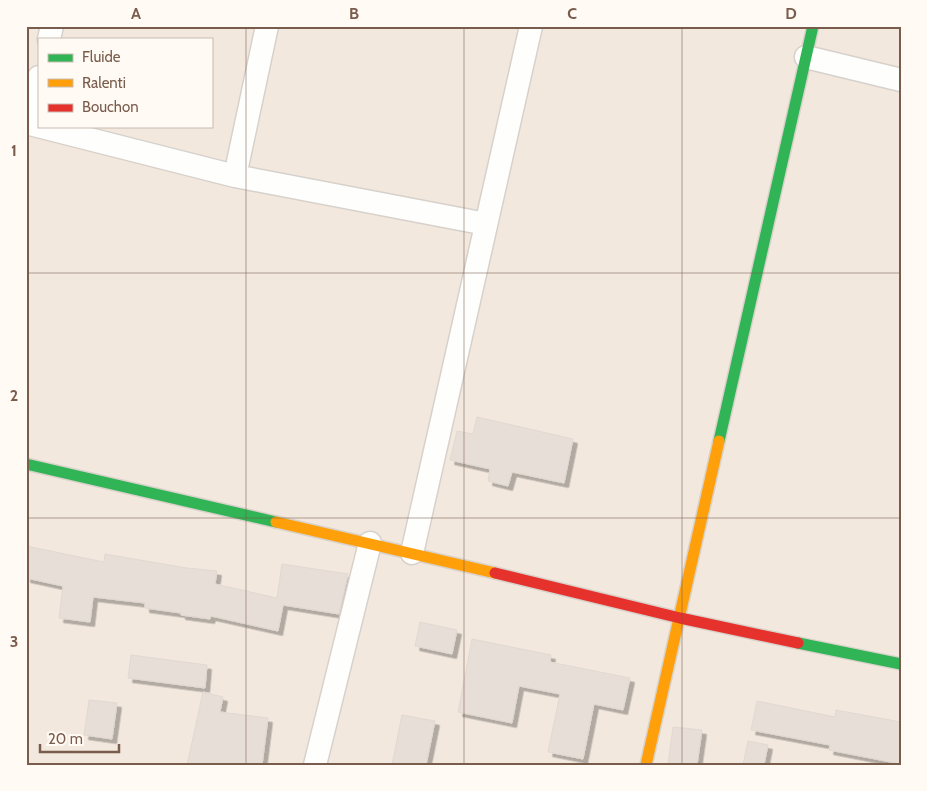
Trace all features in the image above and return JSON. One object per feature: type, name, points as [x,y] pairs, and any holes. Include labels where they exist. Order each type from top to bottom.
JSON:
[{"type":"street","points":[[234,176],[267,26]]},
{"type":"street","points":[[412,553],[530,26]]},
{"type":"street","points":[[646,765],[813,26]]},
{"type":"street","points":[[806,57],[901,80]]},
{"type":"street","points":[[27,124],[38,81]]},
{"type":"street","points":[[43,128],[234,176],[486,224]]},
{"type":"street","points":[[26,464],[370,543],[680,618],[901,664]]},
{"type":"street","points":[[315,765],[370,543]]},
{"type":"shaded area","points":[[26,26],[901,26],[901,765],[26,765]]},
{"type":"building","points":[[477,417],[573,439],[564,483],[512,472],[508,486],[488,481],[490,469],[450,460],[457,431],[473,434]]},
{"type":"building","points":[[26,546],[104,562],[105,554],[187,568],[217,571],[215,584],[277,598],[282,564],[348,574],[339,614],[283,605],[278,631],[211,616],[210,619],[145,608],[145,603],[93,597],[90,622],[59,618],[63,586],[26,578]]},
{"type":"building","points":[[420,622],[457,630],[452,654],[415,646]]},
{"type":"building","points":[[472,639],[551,655],[550,662],[630,678],[623,710],[594,704],[583,759],[548,752],[560,694],[519,686],[512,723],[458,712]]},
{"type":"building","points":[[131,655],[207,665],[205,688],[128,678]]},
{"type":"building","points":[[203,692],[223,697],[220,712],[268,718],[262,765],[187,765]]},
{"type":"building","points":[[89,700],[117,703],[112,739],[84,735]]},
{"type":"building","points":[[757,701],[835,717],[836,710],[901,722],[901,764],[829,750],[830,745],[751,730]]},
{"type":"building","points":[[402,715],[435,721],[426,765],[392,765]]},
{"type":"building","points":[[673,727],[702,730],[697,765],[668,765]]},
{"type":"building","points":[[748,741],[768,745],[764,765],[743,765]]},
{"type":"traffic: fast","points":[[719,441],[813,26]]},
{"type":"traffic: fast","points":[[26,464],[276,522]]},
{"type":"traffic: fast","points":[[798,643],[901,664]]},
{"type":"traffic: slow","points":[[646,765],[719,441]]},
{"type":"traffic: slow","points":[[276,522],[495,573]]},
{"type":"traffic: jam","points":[[495,573],[680,618],[798,643]]}]
